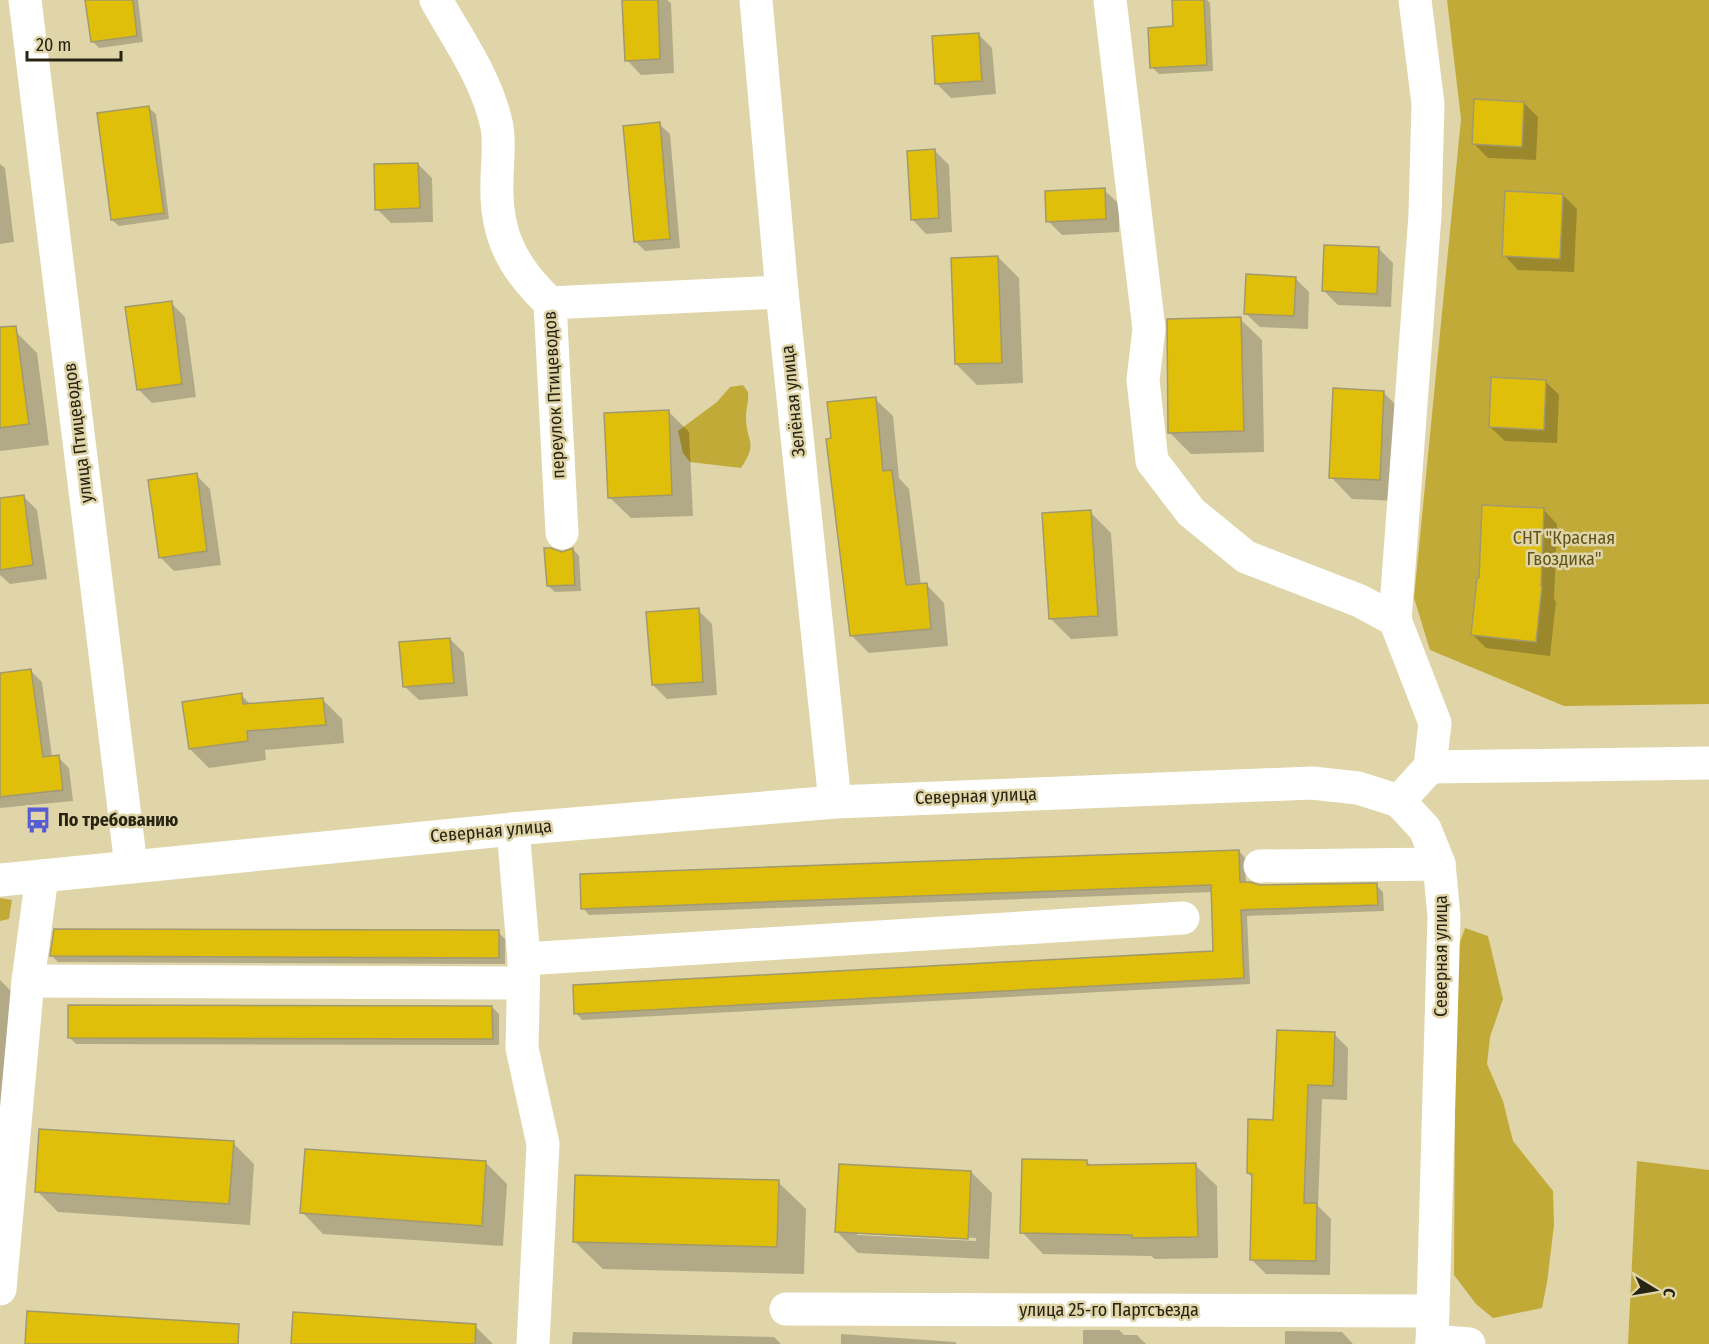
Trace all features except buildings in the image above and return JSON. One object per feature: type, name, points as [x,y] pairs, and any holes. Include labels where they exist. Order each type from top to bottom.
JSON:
[{"type":"street","name":"улица Птицеводов","points":[[25,0],[131,866]]},
{"type":"street","name":"переулок Птицеводов","points":[[436,0],[489,97],[498,130],[496,193],[500,227],[510,256],[532,286],[550,303],[562,533]]},
{"type":"street","name":"Зелёная улица","points":[[756,0],[782,292],[835,802]]},
{"type":"street","points":[[1110,0],[1149,329],[1143,380],[1152,461],[1191,512],[1246,557],[1360,601],[1395,620]]},
{"type":"street","points":[[1399,801],[1430,767],[1435,723],[1395,620],[1425,215],[1428,104],[1415,0]]},
{"type":"street","points":[[550,303],[782,292]]},
{"type":"street","points":[[1430,767],[1709,764]]},
{"type":"street","name":"Северная улица","points":[[0,880],[513,829],[835,802],[1312,783],[1358,788],[1399,801],[1425,829],[1439,864],[1444,916],[1432,1332]]},
{"type":"street","points":[[513,829],[523,971],[522,1048],[543,1144],[532,1344]]},
{"type":"street","points":[[1260,866],[1439,864]]},
{"type":"street","points":[[1,1268],[28,981],[42,876]]},
{"type":"street","points":[[28,981],[523,971],[1183,918]]},
{"type":"street","name":"улица 25-го Партсъезда","points":[[786,1309],[1432,1332],[1469,1344]]},
{"type":"green space","name":"СНТ \"Красная Гвоздика\"","points":[[1447,0],[1709,0],[1709,704],[1564,706],[1430,650],[1414,598],[1461,119]]},
{"type":"green space","points":[[743,385],[748,392],[746,417],[750,447],[741,468],[690,462],[683,453],[678,431],[717,402],[730,387]]},
{"type":"green space","points":[[0,898],[12,900],[9,919],[0,921]]},
{"type":"green space","points":[[1465,928],[1488,936],[1503,999],[1490,1037],[1487,1064],[1503,1101],[1513,1141],[1553,1191],[1554,1225],[1542,1308],[1493,1318],[1476,1304],[1454,1275],[1456,953]]},
{"type":"green space","points":[[1637,1161],[1709,1170],[1709,1344],[1628,1344]]},
{"type":"place","name":"По требованию","points":[[38,820]]}]
